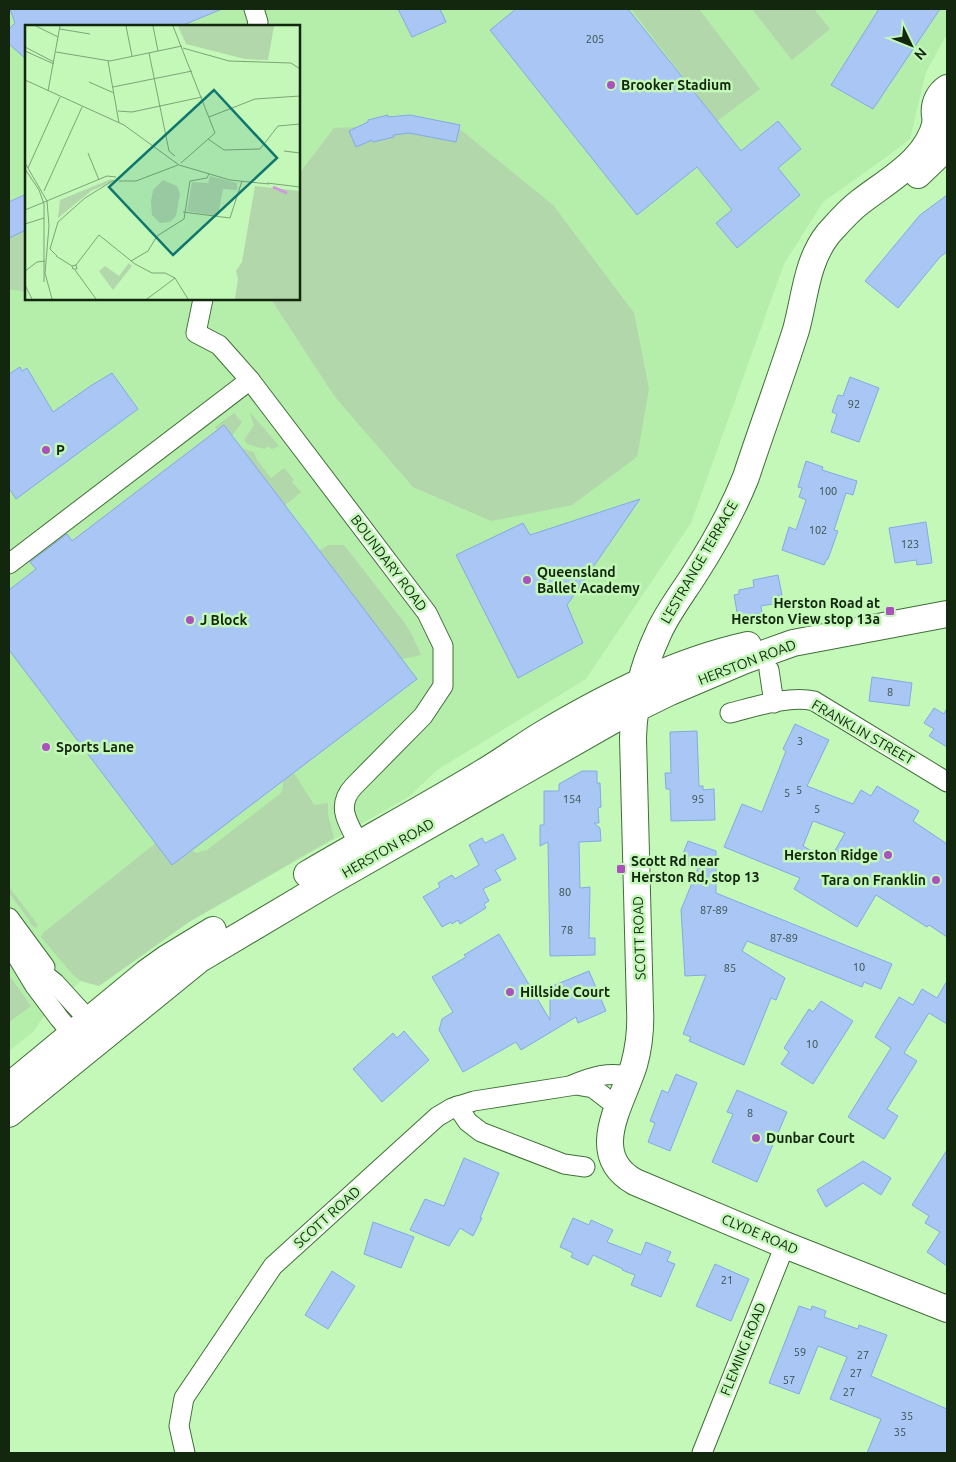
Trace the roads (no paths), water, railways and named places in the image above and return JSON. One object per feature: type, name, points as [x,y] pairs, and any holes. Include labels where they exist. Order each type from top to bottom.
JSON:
[{"type":"main road","name":"L'ESTRANGE TERRACE","points":[[814,279],[816,253],[827,235],[854,207],[910,164],[932,133],[942,128],[934,113],[935,105],[945,87]]},
{"type":"main road","name":"L'ESTRANGE TERRACE","points":[[636,708],[642,681],[658,633],[733,509],[746,477],[814,279],[850,228],[870,210],[923,171],[947,147]]},
{"type":"main road","name":"HERSTON ROAD","points":[[9,1086],[88,1035],[200,958],[636,708],[744,661],[803,640],[947,614]]},
{"type":"main road","name":"HERSTON ROAD","points":[[9,1114],[88,1035],[138,979],[167,958],[483,773],[601,701],[642,681],[691,661],[742,646],[774,640],[803,640]]},
{"type":"main road","name":"SCOTT ROAD","points":[[616,1116],[638,1046],[640,1020],[633,738],[636,708]]},
{"type":"main road","points":[[359,844],[386,838],[438,810],[464,805]]},
{"type":"main road","name":"CLYDE ROAD","points":[[616,1116],[610,1139],[612,1154],[620,1170],[630,1179],[785,1245],[947,1309]]},
{"type":"street","points":[[254,9],[257,25]]},
{"type":"street","name":"BOUNDARY ROAD","points":[[203,300],[196,333],[218,345],[250,380],[428,613],[443,646],[444,686],[423,716],[345,797],[344,812],[359,844]]},
{"type":"street","points":[[9,564],[250,380]]},
{"type":"street","points":[[769,670],[774,703]]},
{"type":"street","name":"FRANKLIN STREET","points":[[730,713],[774,703],[803,700],[817,702],[947,782]]},
{"type":"street","points":[[9,918],[34,951],[88,1035]]},
{"type":"street","points":[[10,945],[35,986],[88,1035]]},
{"type":"street","points":[[10,945],[55,983]]},
{"type":"street","name":"SCOTT ROAD","points":[[571,1085],[599,1075],[630,1076]]},
{"type":"street","name":"SCOTT ROAD","points":[[185,1453],[179,1426],[184,1398],[274,1266],[436,1117],[457,1106],[474,1101],[571,1085],[594,1088],[616,1116]]},
{"type":"street","points":[[457,1106],[468,1122],[481,1132],[564,1164],[585,1168]]},
{"type":"street","name":"FLEMING ROAD","points":[[702,1453],[785,1245]]},
{"type":"place","name":"Brooker Stadium","points":[[611,85]]},
{"type":"place","name":"P","points":[[46,450]]},
{"type":"place","name":"Queensland Ballet Academy","points":[[527,580]]},
{"type":"place","name":"Herston Road at Herston View stop 13a","points":[[890,611]]},
{"type":"place","name":"J Block","points":[[190,620]]},
{"type":"place","name":"Sports Lane","points":[[46,747]]},
{"type":"place","name":"Herston Ridge","points":[[888,855]]},
{"type":"place","name":"Scott Rd near Herston Rd, stop 13","points":[[621,869]]},
{"type":"place","name":"Tara on Franklin","points":[[936,880]]},
{"type":"place","name":"Hillside Court","points":[[510,992]]},
{"type":"place","name":"Dunbar Court","points":[[756,1138]]}]
